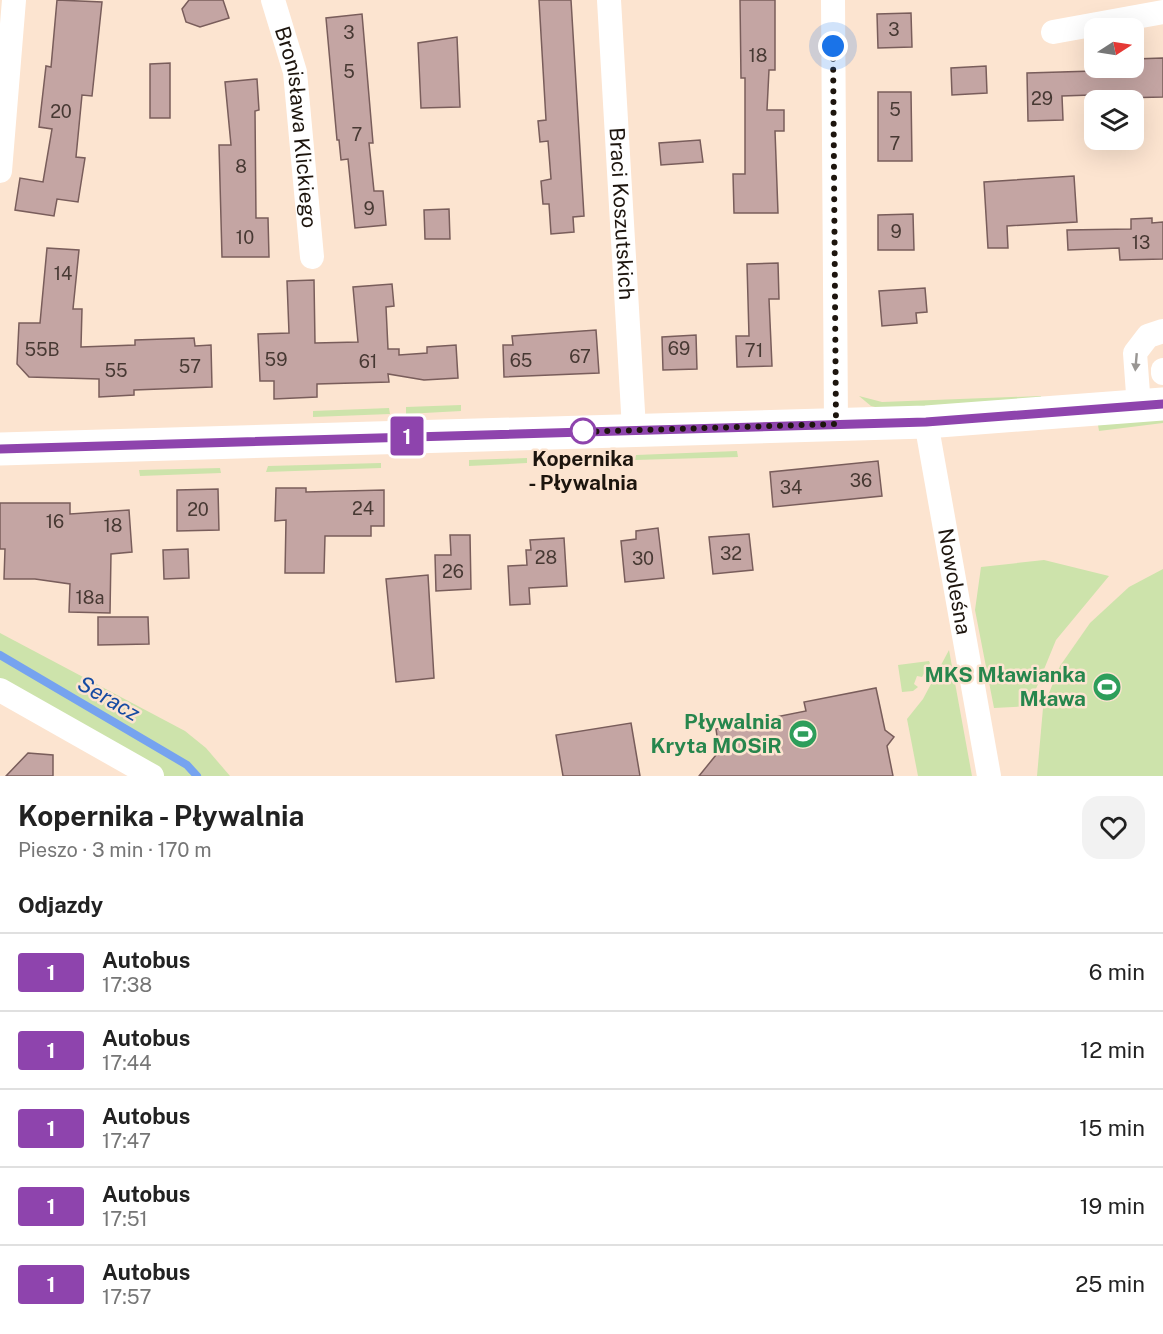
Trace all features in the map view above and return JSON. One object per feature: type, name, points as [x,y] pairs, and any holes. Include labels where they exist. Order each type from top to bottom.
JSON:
[{"type":"street","points":[[0,171],[14,0]]},
{"type":"street","name":"Bronisława Klickiego","points":[[273,0],[295,72],[312,257]]},
{"type":"street","name":"Braci Koszutskich","points":[[609,0],[634,429]]},
{"type":"street","points":[[833,0],[836,424]]},
{"type":"street","points":[[1053,32],[1163,12]]},
{"type":"street","points":[[0,449],[926,422],[1151,405],[1135,353],[1148,336],[1163,331]]},
{"type":"street","name":"Nowoleśna","points":[[926,422],[989,776]]},
{"type":"street","points":[[0,690],[152,776]]},
{"type":"green space","points":[[859,396],[882,402],[1041,396],[1041,402],[884,409],[871,406]]},
{"type":"green space","points":[[461,405],[461,411],[406,414],[406,407]]},
{"type":"green space","points":[[389,408],[390,414],[313,417],[313,411]]},
{"type":"green space","points":[[1163,418],[1163,423],[1099,431],[1098,425]]},
{"type":"green space","points":[[737,451],[738,457],[635,460],[636,455]]},
{"type":"green space","points":[[622,455],[622,461],[540,463],[541,457]]},
{"type":"green space","points":[[527,458],[527,463],[469,466],[469,460]]},
{"type":"green space","points":[[381,463],[381,468],[266,472],[268,466]]},
{"type":"green space","points":[[220,468],[221,473],[140,476],[139,470]]},
{"type":"green space","points":[[1044,560],[1109,576],[1056,640],[1029,706],[994,708],[975,610],[981,567]]},
{"type":"green space","name":"MKS Mławianka Mława","points":[[1163,569],[1163,776],[1037,776],[1043,708],[1060,666],[1090,623],[1129,587]]},
{"type":"green space","points":[[0,633],[185,731],[206,748],[230,776],[156,776],[0,680]]},
{"type":"green space","points":[[949,650],[972,776],[918,776],[907,719],[923,699]]},
{"type":"green space","points":[[929,661],[922,677],[917,676],[914,684],[918,687],[913,691],[902,692],[898,665]]},
{"type":"building","points":[[57,0],[102,2],[92,96],[82,95],[76,157],[85,158],[78,202],[57,199],[54,216],[15,210],[20,178],[43,182],[52,129],[39,127],[46,66],[51,67]]},
{"type":"building","points":[[189,0],[223,0],[229,18],[200,27],[186,22],[182,9]]},
{"type":"building","points":[[539,0],[571,0],[584,216],[573,217],[574,232],[551,234],[549,204],[543,204],[541,181],[551,179],[548,141],[540,142],[538,121],[546,120]]},
{"type":"building","points":[[740,0],[775,0],[775,70],[769,70],[767,110],[784,110],[784,131],[775,131],[778,213],[734,213],[733,174],[745,174],[745,78],[741,78]]},
{"type":"building","points":[[911,13],[912,47],[878,48],[877,14]]},
{"type":"building","points":[[362,14],[373,143],[369,143],[374,191],[383,191],[386,225],[355,228],[348,159],[341,160],[339,140],[337,140],[326,18]]},
{"type":"building","points":[[457,37],[460,107],[421,108],[418,43]]},
{"type":"building","points":[[1163,58],[1163,97],[1144,97],[1144,90],[1084,90],[1084,95],[1062,96],[1063,120],[1028,121],[1027,73],[1084,71],[1084,78],[1144,78],[1144,59]]},
{"type":"building","points":[[170,63],[170,118],[150,118],[150,64]]},
{"type":"building","points":[[986,66],[987,93],[952,95],[951,68]]},
{"type":"building","points":[[257,79],[259,110],[255,111],[256,218],[268,218],[269,257],[222,257],[219,145],[231,145],[225,82]]},
{"type":"building","points":[[878,92],[911,92],[912,161],[878,161]]},
{"type":"building","points":[[700,140],[703,162],[661,165],[659,143]]},
{"type":"building","points":[[1074,176],[1077,222],[1007,226],[1008,248],[988,248],[984,182]]},
{"type":"building","points":[[449,209],[450,239],[425,239],[424,210]]},
{"type":"building","points":[[913,214],[914,250],[878,250],[878,215]]},
{"type":"building","points":[[1152,218],[1152,223],[1163,222],[1163,259],[1120,260],[1119,248],[1068,250],[1067,230],[1131,229],[1131,219]]},
{"type":"building","points":[[47,248],[79,250],[73,309],[82,309],[81,347],[135,345],[135,340],[194,338],[195,346],[211,345],[212,387],[134,390],[134,395],[99,397],[99,379],[29,377],[17,364],[19,323],[40,323]]},
{"type":"building","points":[[778,263],[779,299],[769,299],[772,366],[737,367],[736,336],[749,336],[747,264]]},
{"type":"building","points":[[314,280],[315,343],[358,342],[353,287],[392,284],[394,306],[386,307],[388,349],[399,349],[399,355],[427,353],[427,347],[456,345],[458,378],[424,380],[388,374],[389,382],[317,384],[317,397],[274,399],[274,381],[260,381],[258,334],[289,333],[287,281]]},
{"type":"building","points":[[925,288],[927,312],[916,313],[917,323],[882,326],[879,291]]},
{"type":"building","points":[[596,330],[599,373],[504,377],[503,345],[513,345],[512,336]]},
{"type":"building","points":[[696,335],[697,369],[663,370],[662,337]]},
{"type":"building","points":[[878,461],[882,496],[773,507],[770,472]]},
{"type":"building","points":[[276,488],[306,488],[306,492],[384,490],[384,526],[371,526],[371,536],[325,536],[324,573],[285,573],[286,520],[275,521]]},
{"type":"building","points":[[218,489],[219,530],[177,531],[177,490]]},
{"type":"building","points":[[0,503],[70,503],[70,514],[129,510],[132,552],[111,554],[110,613],[69,612],[70,584],[35,579],[4,579],[5,549],[0,549]]},
{"type":"building","points":[[658,528],[664,578],[625,582],[621,541],[636,539],[636,531]]},
{"type":"building","points":[[749,534],[753,570],[713,574],[709,537]]},
{"type":"building","points":[[450,535],[470,535],[471,589],[436,591],[435,555],[451,555]]},
{"type":"building","points":[[564,538],[567,586],[529,588],[530,604],[510,605],[508,566],[527,565],[526,550],[531,550],[530,540]]},
{"type":"building","points":[[188,549],[189,578],[164,579],[163,550]]},
{"type":"building","points":[[428,575],[434,678],[396,682],[386,579]]},
{"type":"building","points":[[98,617],[148,617],[149,644],[98,645]]},
{"type":"building","name":"Pływalnia Kryta MOSiR","points":[[876,688],[885,730],[894,737],[887,746],[893,776],[699,776],[716,755],[714,746],[718,743],[716,729],[806,711],[804,702]]},
{"type":"building","points":[[631,723],[640,776],[563,776],[556,735]]},
{"type":"building","points":[[28,753],[53,755],[53,776],[6,776]]},
{"type":"waterway","name":"Seracz","points":[[0,655],[187,765],[197,776]]},
{"type":"bus line","name":"1","points":[[0,449],[926,422],[1163,404]]},
{"type":"place","name":"Kopernika - Pływalnia","points":[[583,431]]},
{"type":"place","name":"MKS Mławianka Mława","points":[[1107,687]]},
{"type":"place","name":"Pływalnia Kryta MOSiR","points":[[803,734]]},
{"type":"route","points":[[583,431],[579,432],[836,424],[833,46]]}]
